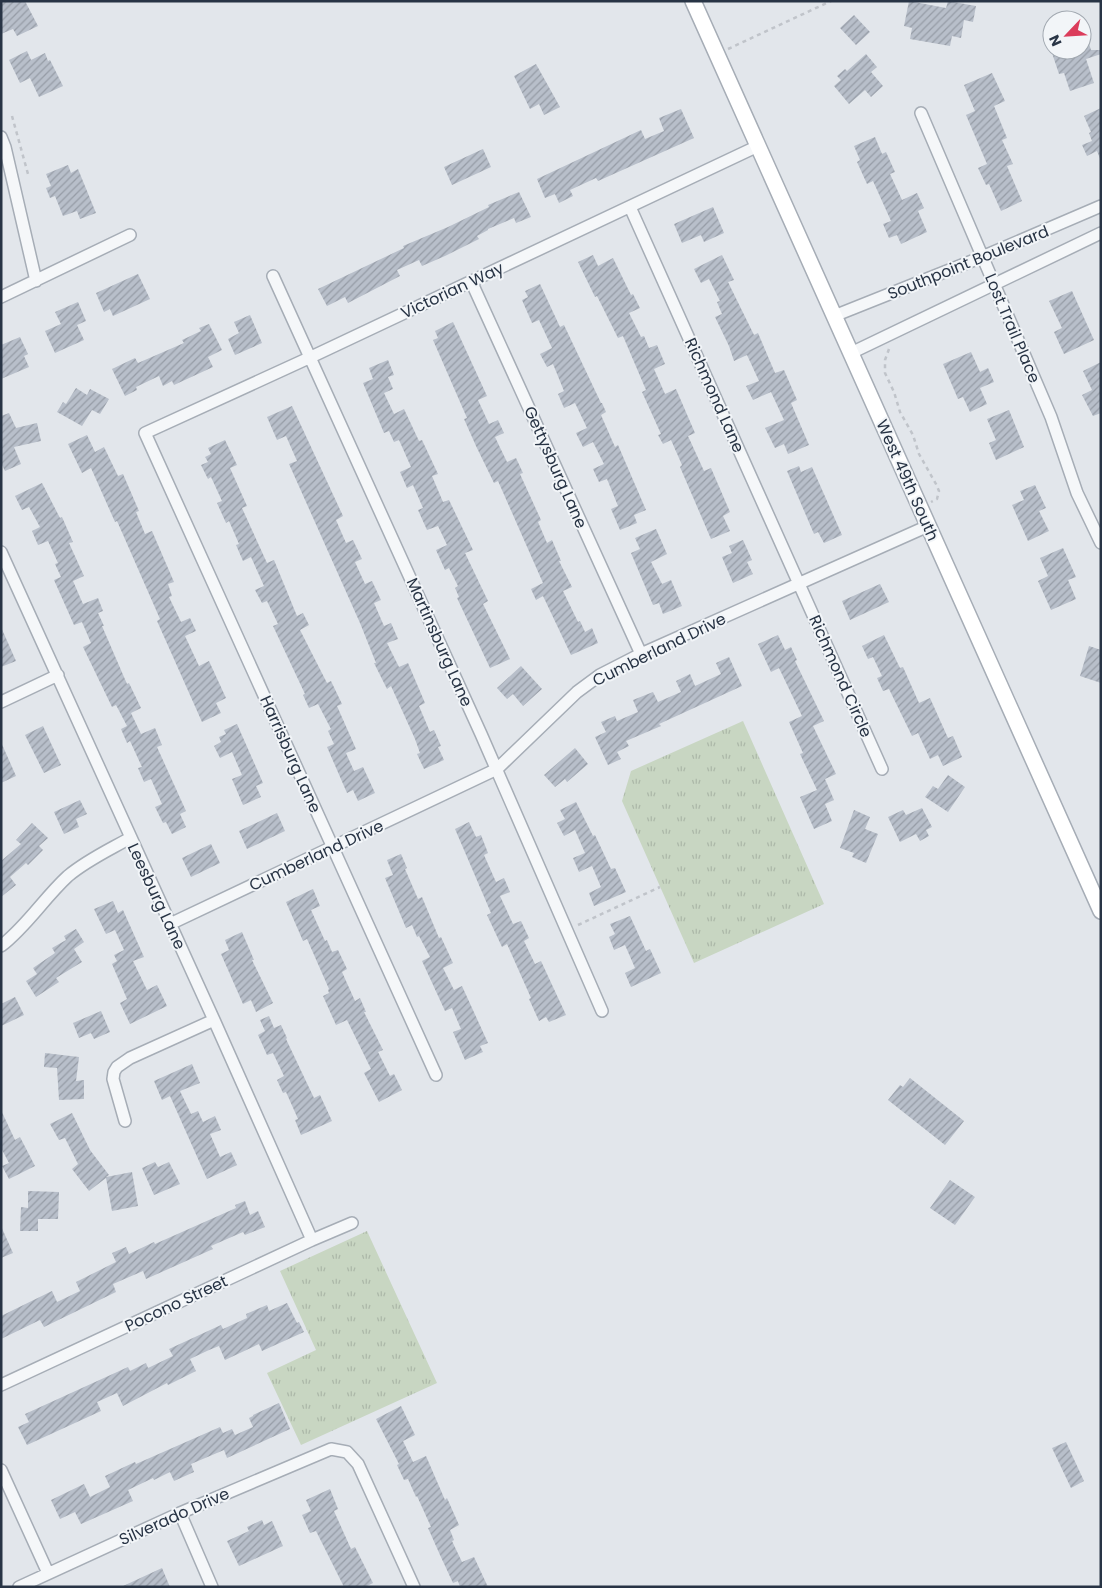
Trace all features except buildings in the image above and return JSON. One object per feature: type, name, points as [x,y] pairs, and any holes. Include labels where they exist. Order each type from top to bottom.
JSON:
[{"type":"street","name":"West 49th South","points":[[693,1],[1101,911]]},
{"type":"street","name":"Lost Trail Place","points":[[921,113],[1051,418],[1077,493],[1101,543]]},
{"type":"street","points":[[1,137],[36,281]]},
{"type":"street","name":"Victorian Way","points":[[145,433],[311,357],[758,146]]},
{"type":"street","name":"Southpoint Boulevard","points":[[834,316],[982,257],[1101,206]]},
{"type":"street","name":"Richmond Lane","points":[[630,207],[800,583]]},
{"type":"street","name":"Southpoint Boulevard","points":[[851,352],[1101,233]]},
{"type":"street","points":[[1,297],[130,235]]},
{"type":"street","name":"Martinsburg Lane","points":[[273,276],[497,769],[602,1011]]},
{"type":"street","name":"Gettysburg Lane","points":[[471,280],[641,654]]},
{"type":"street","name":"Harrisburg Lane","points":[[145,433],[436,1075]]},
{"type":"street","name":"Cumberland Drive","points":[[170,924],[497,769],[577,692],[600,675],[641,654],[928,526]]},
{"type":"street","name":"Leesburg Lane","points":[[1,552],[312,1240]]},
{"type":"street","name":"Richmond Circle","points":[[800,583],[882,769]]},
{"type":"street","points":[[1,702],[58,675]]},
{"type":"street","points":[[1,946],[14,936],[67,877],[90,859],[130,838]]},
{"type":"street","points":[[125,1121],[113,1079],[117,1067],[130,1058],[214,1020]]},
{"type":"street","name":"Pocono Street","points":[[1,1385],[352,1223]]},
{"type":"street","name":"Silverado Drive","points":[[19,1587],[180,1513],[331,1449],[347,1452],[358,1464],[414,1587]]},
{"type":"street","points":[[1,1470],[48,1573]]},
{"type":"street","points":[[180,1513],[212,1587]]},
{"type":"path","points":[[716,51],[831,1]]},
{"type":"path","points":[[12,116],[28,174]]},
{"type":"path","points":[[893,344],[885,360],[885,373],[894,392],[900,412],[939,492],[937,499],[926,505]]},
{"type":"path","points":[[578,924],[660,887]]},
{"type":"green space","points":[[743,721],[824,904],[694,963],[622,801],[631,771]]},
{"type":"green space","points":[[367,1231],[437,1383],[301,1445],[267,1373],[316,1350],[280,1271]]}]
